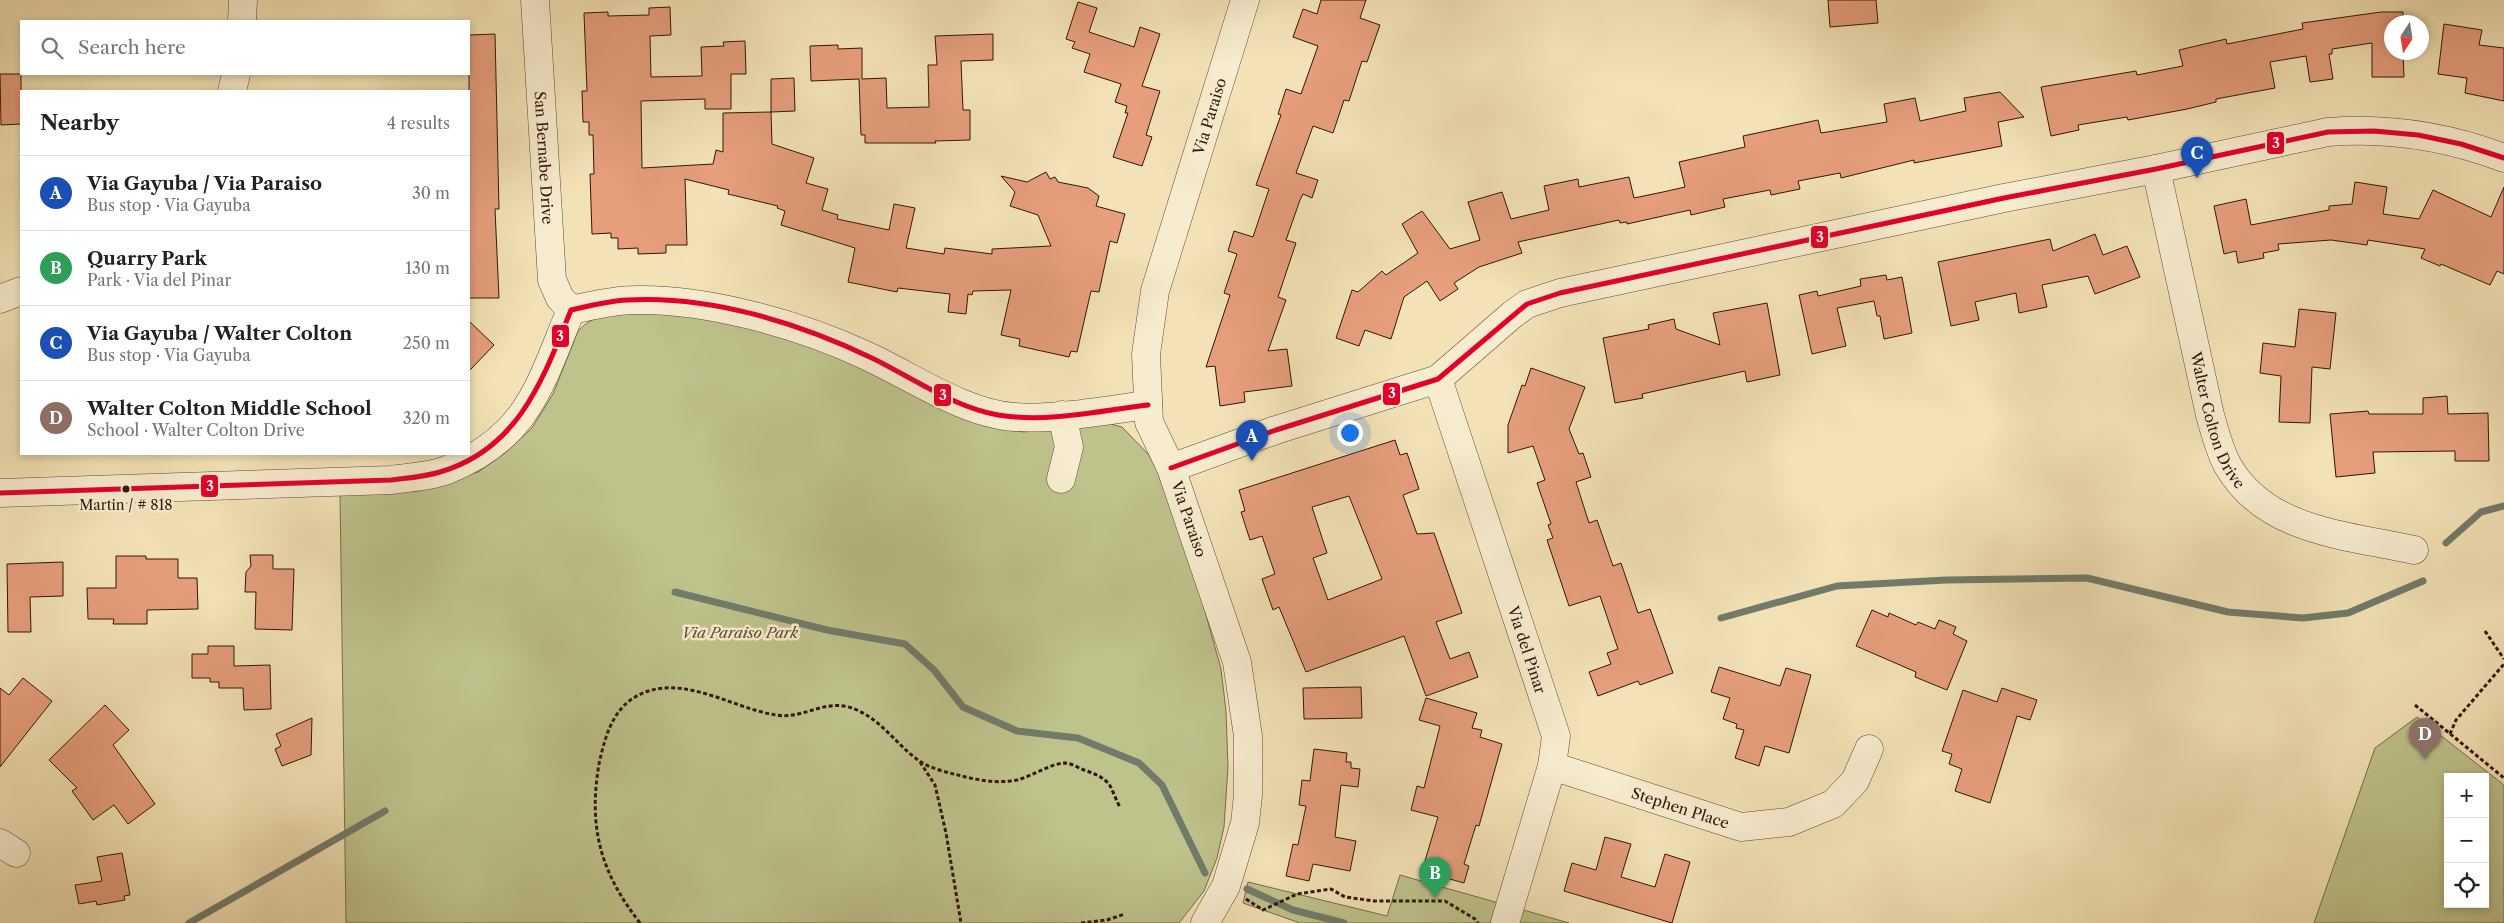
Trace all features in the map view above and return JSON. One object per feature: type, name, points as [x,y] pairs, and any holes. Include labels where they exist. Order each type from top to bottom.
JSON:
[{"type":"street","points":[[242,20],[243,0]]},
{"type":"street","name":"San Bernabe Drive","points":[[535,0],[552,280],[560,298],[571,310]]},
{"type":"street","name":"Via Paraiso","points":[[1205,923],[1226,886],[1245,823],[1248,795],[1248,736],[1237,662],[1171,468],[1149,422],[1146,354],[1153,300],[1245,0]]},
{"type":"street","points":[[232,90],[236,75]]},
{"type":"street","points":[[1171,468],[1276,430],[1438,378],[1512,314],[1527,304],[1560,292],[1975,204],[2156,170],[2303,136],[2352,130],[2410,132],[2461,142],[2504,158]]},
{"type":"street","name":"Walter Colton Drive","points":[[2156,170],[2210,415],[2219,446],[2238,481],[2260,503],[2284,518],[2302,525],[2414,550]]},
{"type":"street","points":[[0,299],[20,291]]},
{"type":"street","points":[[0,493],[391,480],[446,470],[494,444],[517,423],[538,392],[571,310],[634,300],[698,304],[753,316],[808,333],[864,355],[949,397],[980,409],[1015,418],[1062,415],[1148,405]]},
{"type":"street","name":"Via del Pinar","points":[[1438,378],[1556,736],[1552,766],[1505,923]]},
{"type":"street","points":[[1060,478],[1069,446],[1062,415]]},
{"type":"street","name":"Stephen Place","points":[[1552,766],[1741,827],[1789,822],[1833,804],[1855,781],[1869,749]]},
{"type":"path","points":[[2485,631],[2504,658]]},
{"type":"path","points":[[2450,734],[2456,720],[2504,664]]},
{"type":"path","points":[[640,923],[620,897],[608,871],[595,818],[597,777],[607,734],[617,714],[628,702],[642,693],[654,688],[670,687],[685,689],[778,716],[794,716],[819,707],[837,705],[856,709],[878,722],[919,761],[935,786],[946,833],[961,923]]},
{"type":"path","points":[[2415,705],[2504,778]]},
{"type":"path","points":[[919,761],[940,770],[973,779],[990,781],[1016,780],[1066,763],[1098,776],[1110,785],[1112,796],[1120,807]]},
{"type":"path","points":[[1226,886],[1263,910],[1297,894],[1331,889],[1344,897],[1374,901],[1445,901],[1475,919],[1478,923]]},
{"type":"path","points":[[1081,923],[1107,920],[1125,914]]},
{"type":"green space","name":"Via Paraiso Park","points":[[668,311],[758,330],[872,368],[1001,429],[1024,432],[1107,423],[1122,427],[1149,455],[1158,472],[1195,575],[1221,669],[1226,711],[1228,767],[1224,827],[1217,858],[1204,891],[1179,923],[346,923],[340,493],[431,484],[478,472],[505,453],[532,428],[553,394],[578,331],[587,323],[608,314],[620,312]]},
{"type":"green space","points":[[2417,717],[2489,773],[2444,773],[2444,908],[2489,908],[2489,773],[2504,785],[2504,923],[2314,923],[2375,748]]},
{"type":"green space","points":[[1400,875],[1569,923],[1300,923],[1243,903],[1248,882],[1387,916]]},
{"type":"building","points":[[1321,0],[1366,0],[1360,18],[1380,25],[1367,62],[1362,61],[1349,101],[1344,100],[1333,133],[1313,126],[1296,173],[1318,180],[1312,198],[1303,194],[1286,240],[1296,243],[1278,297],[1286,300],[1268,351],[1287,349],[1292,386],[1244,392],[1245,402],[1220,406],[1215,366],[1206,367],[1230,295],[1224,293],[1237,254],[1228,251],[1234,231],[1253,237],[1269,189],[1256,185],[1281,115],[1278,114],[1286,89],[1301,94],[1318,46],[1293,37],[1303,9],[1317,14]]},
{"type":"building","points":[[1828,0],[1876,0],[1878,23],[1830,27]]},
{"type":"building","points":[[1078,2],[1097,8],[1089,32],[1134,47],[1140,27],[1160,34],[1142,86],[1160,91],[1146,135],[1152,137],[1142,166],[1113,157],[1128,113],[1125,113],[1127,106],[1115,102],[1121,84],[1084,72],[1090,54],[1072,48],[1075,42],[1066,39]]},
{"type":"building","points":[[670,7],[671,35],[650,36],[651,77],[702,76],[701,47],[724,46],[723,42],[745,41],[746,74],[731,74],[731,109],[705,109],[705,99],[641,101],[642,168],[713,164],[716,150],[723,152],[723,113],[771,112],[772,144],[814,158],[806,183],[828,189],[822,210],[838,215],[837,219],[889,230],[894,204],[915,208],[906,248],[944,254],[945,248],[992,254],[992,249],[1051,246],[1038,215],[1010,206],[1015,192],[1001,176],[1027,182],[1046,172],[1050,179],[1055,177],[1058,182],[1088,188],[1099,196],[1096,206],[1125,214],[1117,243],[1110,241],[1099,292],[1091,291],[1077,352],[1071,351],[1069,357],[1019,346],[1020,339],[1001,335],[1011,290],[973,291],[972,295],[968,294],[966,314],[948,312],[950,294],[898,288],[897,292],[848,282],[855,248],[781,225],[785,211],[777,208],[778,206],[728,194],[729,190],[685,179],[687,245],[666,245],[666,253],[638,254],[638,248],[618,249],[618,238],[611,238],[611,233],[592,234],[590,174],[594,174],[593,135],[589,135],[589,122],[583,122],[582,91],[587,91],[584,13],[608,12],[608,16],[649,15],[649,8]]},
{"type":"building","points":[[2381,12],[2403,12],[2403,15],[2384,15],[2384,60],[2403,60],[2404,77],[2372,77],[2372,43],[2332,49],[2332,54],[2329,54],[2333,79],[2310,82],[2306,56],[2270,62],[2275,88],[2216,99],[2216,102],[2187,109],[2128,120],[2127,117],[2078,125],[2079,130],[2051,136],[2041,87],[2136,71],[2137,75],[2183,66],[2179,50],[2226,39],[2227,44],[2303,29],[2302,23]]},
{"type":"building","points":[[2444,24],[2482,30],[2479,45],[2504,48],[2504,101],[2465,93],[2467,78],[2438,74]]},
{"type":"building","points":[[495,34],[499,209],[495,209],[499,298],[470,298],[470,35]]},
{"type":"building","points":[[993,34],[993,60],[961,61],[963,110],[970,110],[970,140],[935,141],[936,143],[865,143],[865,135],[861,135],[859,79],[811,81],[810,46],[838,45],[838,49],[862,48],[862,79],[886,78],[887,108],[929,107],[928,65],[937,65],[935,36]]},
{"type":"building","points":[[0,74],[20,74],[20,124],[1,125]]},
{"type":"building","points":[[794,78],[795,111],[771,112],[771,79]]},
{"type":"building","points":[[2000,92],[2024,117],[1998,122],[2002,146],[1914,163],[1914,160],[1841,178],[1840,173],[1798,181],[1800,189],[1771,195],[1770,190],[1723,199],[1725,207],[1691,215],[1690,210],[1627,224],[1627,222],[1620,223],[1619,220],[1518,242],[1522,253],[1479,267],[1454,283],[1458,289],[1440,301],[1427,281],[1404,297],[1391,339],[1365,330],[1359,346],[1336,338],[1352,290],[1358,292],[1382,271],[1386,275],[1418,253],[1402,224],[1422,211],[1450,249],[1480,240],[1468,202],[1502,192],[1511,219],[1549,210],[1544,186],[1578,179],[1579,187],[1629,177],[1634,198],[1685,187],[1679,162],[1745,147],[1743,136],[1818,120],[1821,133],[1887,122],[1884,104],[1915,98],[1920,121],[1966,111],[1964,98]]},
{"type":"building","points":[[2355,182],[2387,187],[2383,214],[2419,219],[2433,190],[2491,217],[2504,187],[2504,274],[2497,271],[2490,285],[2441,264],[2440,266],[2421,258],[2425,249],[2368,240],[2367,245],[2331,240],[2278,244],[2279,250],[2263,253],[2264,258],[2238,263],[2236,251],[2224,254],[2214,206],[2246,199],[2251,225],[2329,210],[2329,206],[2352,204]]},
{"type":"building","points":[[2095,234],[2103,255],[2127,246],[2140,277],[2095,294],[2088,276],[2042,285],[2047,307],[2019,313],[2016,293],[1975,302],[1979,320],[1951,326],[1938,262],[2050,239],[2053,251]]},
{"type":"building","points":[[1886,275],[1887,280],[1902,277],[1912,333],[1884,339],[1880,316],[1877,316],[1874,301],[1837,308],[1846,346],[1812,354],[1799,295],[1817,291],[1818,296],[1861,286],[1860,279]]},
{"type":"building","points":[[1767,303],[1780,375],[1747,382],[1745,371],[1642,394],[1643,398],[1615,403],[1603,338],[1649,329],[1648,325],[1674,319],[1676,329],[1720,345],[1713,313]]},
{"type":"building","points":[[2299,309],[2336,313],[2330,369],[2312,367],[2310,423],[2279,422],[2281,376],[2260,373],[2263,343],[2295,347]]},
{"type":"building","points":[[470,322],[494,345],[470,370]]},
{"type":"building","points":[[1531,368],[1585,387],[1569,429],[1579,454],[1583,453],[1591,477],[1576,482],[1589,523],[1597,520],[1613,566],[1621,563],[1638,613],[1650,609],[1673,673],[1640,685],[1638,681],[1598,696],[1589,672],[1611,664],[1607,653],[1618,649],[1600,596],[1569,606],[1547,540],[1553,538],[1548,525],[1551,524],[1537,483],[1545,480],[1533,446],[1508,453],[1508,425],[1522,385],[1525,386]]},
{"type":"building","points":[[2447,396],[2448,414],[2488,413],[2489,461],[2455,461],[2455,451],[2373,452],[2375,473],[2336,477],[2330,414],[2368,411],[2369,414],[2423,414],[2423,398]]},
{"type":"building","points":[[1395,440],[1400,455],[1407,453],[1419,489],[1403,495],[1417,534],[1434,533],[1462,613],[1436,622],[1450,659],[1469,652],[1478,677],[1426,696],[1404,636],[1306,672],[1279,607],[1273,610],[1262,579],[1275,574],[1262,536],[1250,540],[1241,512],[1245,511],[1239,490]],"holes":[[[1349,496],[1382,579],[1328,600],[1313,558],[1327,553],[1312,507]]]},
{"type":"building","points":[[250,555],[273,555],[273,569],[294,569],[292,630],[255,629],[256,592],[245,592],[246,572],[251,566]]},
{"type":"building","points":[[116,556],[146,556],[146,559],[178,559],[178,578],[197,578],[198,609],[147,610],[147,624],[113,624],[114,619],[88,619],[87,588],[116,588]]},
{"type":"building","points":[[63,562],[63,596],[30,597],[31,632],[8,632],[7,564]]},
{"type":"building","points":[[1872,610],[1888,617],[1889,613],[1916,625],[1918,622],[1935,629],[1939,620],[1956,627],[1953,634],[1967,641],[1947,690],[1915,677],[1916,672],[1856,646]]},
{"type":"building","points":[[208,646],[234,646],[234,666],[270,665],[271,709],[244,710],[243,688],[219,688],[219,682],[210,682],[210,678],[192,678],[192,654],[208,654]]},
{"type":"building","points":[[1719,667],[1780,686],[1786,668],[1811,675],[1789,753],[1765,746],[1759,766],[1735,758],[1744,730],[1736,728],[1737,724],[1723,719],[1730,698],[1711,692]]},
{"type":"building","points":[[23,678],[52,701],[0,767],[0,688],[9,695]]},
{"type":"building","points":[[1361,687],[1362,718],[1304,719],[1303,688]]},
{"type":"building","points":[[2002,688],[2037,700],[2030,720],[2017,716],[1990,803],[1955,791],[1962,769],[1949,764],[1952,754],[1942,751],[1963,690],[1997,702]]},
{"type":"building","points":[[1426,698],[1477,713],[1472,728],[1482,730],[1480,737],[1502,744],[1479,826],[1476,825],[1464,864],[1469,866],[1464,883],[1422,871],[1438,817],[1411,810],[1417,786],[1424,788],[1440,726],[1419,720]]},
{"type":"building","points":[[105,705],[129,730],[113,745],[155,804],[128,824],[114,805],[93,820],[72,791],[77,788],[49,760]]},
{"type":"building","points":[[312,718],[311,755],[282,766],[275,749],[281,746],[276,734]]},
{"type":"building","points":[[1314,749],[1347,753],[1346,762],[1351,762],[1351,768],[1360,769],[1358,787],[1341,785],[1335,837],[1356,841],[1350,871],[1313,864],[1309,881],[1286,876],[1293,844],[1298,845],[1306,806],[1299,805],[1302,780],[1310,781]]},
{"type":"building","points":[[1605,837],[1631,844],[1621,877],[1655,887],[1665,854],[1690,862],[1672,923],[1564,891],[1572,863],[1596,870]]},
{"type":"building","points":[[122,853],[130,895],[124,896],[125,900],[97,905],[96,901],[79,904],[75,885],[102,881],[97,857]]},
{"type":"waterway","points":[[2446,543],[2481,512],[2504,506]]},
{"type":"waterway","points":[[1721,618],[1837,586],[1946,580],[2087,578],[2228,612],[2303,618],[2348,613],[2423,581]]},
{"type":"waterway","points":[[675,592],[827,630],[905,644],[934,670],[963,707],[1017,731],[1078,738],[1139,763],[1162,785],[1205,873]]},
{"type":"waterway","points":[[189,923],[385,811]]},
{"type":"waterway","points":[[1247,889],[1293,910],[1344,923]]},
{"type":"transit line","name":"3","points":[[1171,468],[1276,430],[1438,379],[1527,304],[1560,293],[2004,198],[2156,169],[2328,132],[2374,131],[2418,135],[2461,144],[2504,158]]},
{"type":"transit line","name":"3","points":[[0,493],[391,480],[440,472],[467,461],[490,447],[509,429],[525,408],[538,386],[571,310],[627,300],[690,302],[754,314],[785,323],[846,346],[934,392],[966,406],[998,415],[1035,418],[1054,417],[1148,405]]},
{"type":"place","name":"Via Gayuba / Walter Colton","points":[[2197,178]]},
{"type":"place","name":"Via Gayuba / Via Paraiso","points":[[1252,461]]},
{"type":"place","name":"Martin / # 818","points":[[126,489]]},
{"type":"place","name":"Walter Colton Middle School","points":[[2425,759]]},
{"type":"place","name":"Quarry Park","points":[[1435,898]]}]
